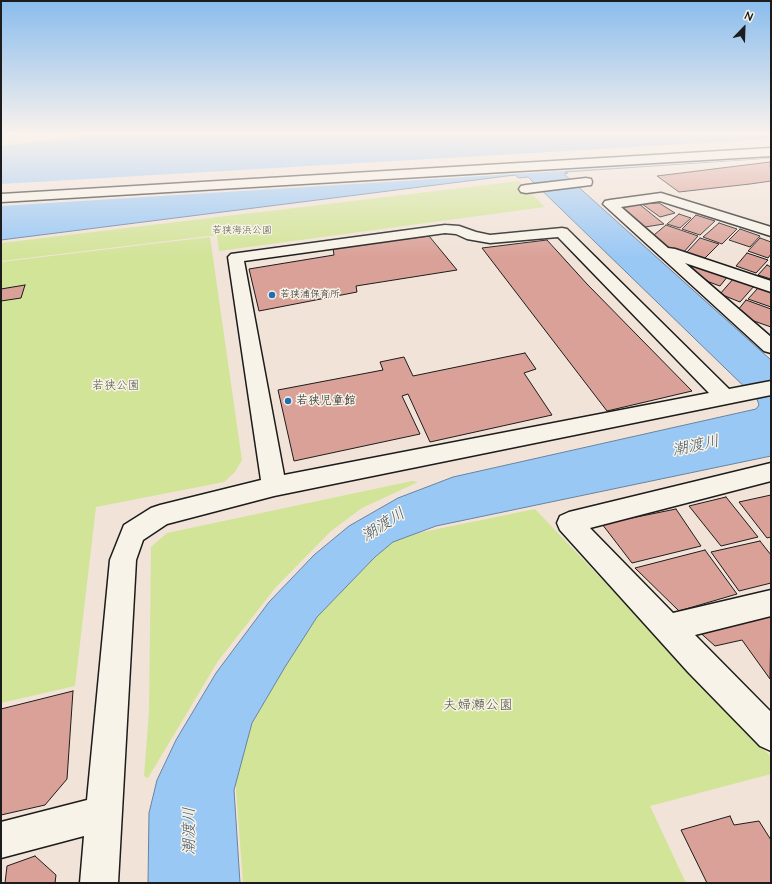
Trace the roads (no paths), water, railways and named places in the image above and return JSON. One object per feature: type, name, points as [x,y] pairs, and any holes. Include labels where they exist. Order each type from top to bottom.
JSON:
[{"type":"street","points":[[1,189],[248,174]]},
{"type":"street","points":[[1,198],[398,174]]},
{"type":"street","points":[[526,189],[586,182]]},
{"type":"street","points":[[771,232],[661,197],[610,204],[771,348]]},
{"type":"street","points":[[274,486],[236,257],[445,229],[459,230],[472,236],[490,239],[562,232],[724,396]]},
{"type":"street","points":[[660,248],[771,287]]},
{"type":"street","points":[[99,883],[123,560],[132,533],[160,515],[274,486],[724,396],[771,388]]},
{"type":"street","points":[[771,472],[569,523],[771,735]]},
{"type":"street","points":[[668,628],[771,603]]},
{"type":"street","points":[[1,840],[103,813]]},
{"type":"water","name":"潮渡川","points":[[1,174],[564,174],[771,360],[771,456],[436,526],[393,542],[375,557],[317,617],[252,723],[234,790],[240,883],[148,883],[149,813],[157,780],[176,740],[216,673],[269,602],[314,555],[349,526],[398,498],[453,477],[756,409],[759,405],[757,399],[528,177],[519,178],[515,175],[1,240]]},
{"type":"place","name":"若狭浦保育所","points":[[272,295]]},
{"type":"place","name":"若狭児童館","points":[[288,401]]},
{"type":"park label","name":"若狭海浜公園","points":[[242,231]]},
{"type":"park label","name":"若狭公園","points":[[116,386]]},
{"type":"park label","name":"夫婦瀬公園","points":[[478,706]]}]
